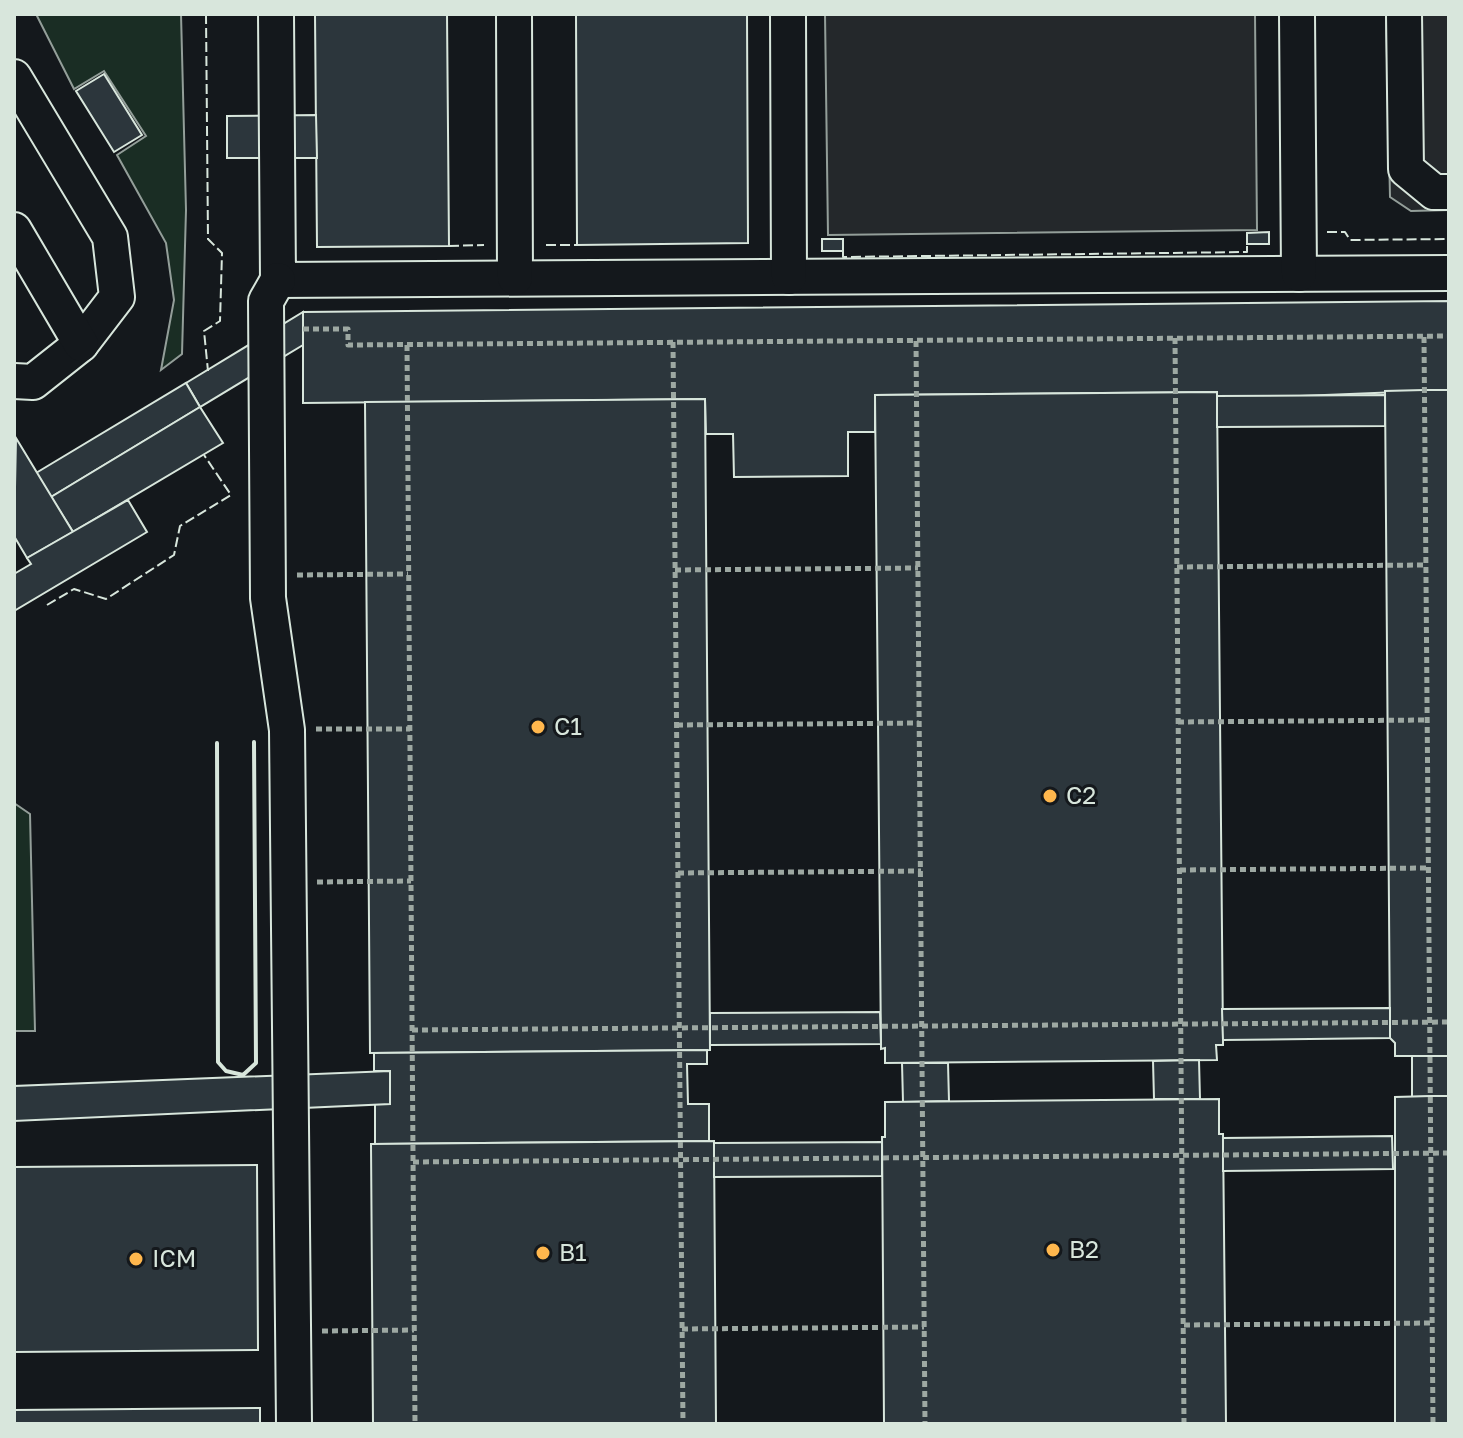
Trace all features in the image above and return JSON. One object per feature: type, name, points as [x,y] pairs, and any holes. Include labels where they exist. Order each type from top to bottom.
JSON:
[{"type":"lane","points":[[276,14],[278,280],[266,301],[268,598],[287,730],[294,1424]]},
{"type":"lane","points":[[514,14],[515,278]]},
{"type":"lane","points":[[788,14],[789,277]]},
{"type":"lane","points":[[1297,14],[1299,274]]},
{"type":"lane","points":[[1404,14],[1406,169],[1434,192],[1449,192]]},
{"type":"lane","points":[[14,77],[110,237],[117,297],[81,344],[33,382],[14,381]]},
{"type":"lane","points":[[14,230],[81,344]]},
{"type":"lane","points":[[278,280],[1449,273]]},
{"type":"path","points":[[303,329],[348,329],[348,345],[1449,336]]},
{"type":"path","points":[[1424,337],[1433,1424]]},
{"type":"path","points":[[1175,338],[1184,1424]]},
{"type":"path","points":[[916,341],[925,1424]]},
{"type":"path","points":[[673,342],[683,1424]]},
{"type":"path","points":[[407,345],[415,1424]]},
{"type":"path","points":[[1177,567],[1426,565]]},
{"type":"path","points":[[675,570],[918,568]]},
{"type":"path","points":[[268,575],[408,574]]},
{"type":"path","points":[[1178,722],[1427,720]]},
{"type":"path","points":[[677,725],[919,723]]},
{"type":"path","points":[[287,730],[410,729]]},
{"type":"path","points":[[1180,870],[1428,868]]},
{"type":"path","points":[[678,873],[921,871]]},
{"type":"path","points":[[288,882],[411,881]]},
{"type":"path","points":[[412,1030],[1449,1022]]},
{"type":"path","points":[[413,1162],[1449,1153]]},
{"type":"path","points":[[1184,1325],[1433,1323]]},
{"type":"path","points":[[682,1329],[924,1327]]},
{"type":"path","points":[[293,1331],[414,1330]]},
{"type":"green space","points":[[36,14],[181,14],[186,210],[182,354],[161,370],[174,300],[166,243],[117,155],[146,136],[104,71],[74,89]]},
{"type":"green space","points":[[14,803],[30,814],[35,1031],[14,1031]]},
{"type":"shaded area","points":[[825,14],[1255,14],[1257,230],[828,235]]},
{"type":"shaded area","points":[[1386,14],[1449,14],[1449,210],[1411,211],[1390,197]]},
{"type":"building","points":[[315,14],[447,14],[449,246],[317,247]]},
{"type":"building","points":[[576,14],[747,14],[748,243],[577,245]]},
{"type":"building","points":[[104,74],[142,135],[114,152],[76,91]]},
{"type":"building","points":[[316,115],[317,158],[227,158],[227,116]]},
{"type":"building","points":[[1269,232],[1269,244],[1247,244],[1247,233]]},
{"type":"building","points":[[822,239],[843,239],[843,251],[822,251]]},
{"type":"building","points":[[1449,301],[1449,390],[1300,396],[1217,396],[1217,392],[875,395],[875,432],[848,432],[848,476],[734,477],[733,434],[706,434],[705,399],[303,403],[303,312]]},
{"type":"building","points":[[303,312],[303,345],[200,407],[186,383]]},
{"type":"building","points":[[186,383],[200,407],[51,497],[36,473]]},
{"type":"building","points":[[1449,390],[1449,1056],[1395,1056],[1395,1043],[1390,1038],[1385,391]]},
{"type":"building","name":"C2","points":[[1217,392],[1223,1045],[1216,1045],[1217,1060],[885,1063],[885,1048],[881,1049],[875,395]]},
{"type":"building","points":[[1385,395],[1385,426],[1217,427],[1217,396]]},
{"type":"building","name":"C1","points":[[705,399],[710,1050],[370,1053],[365,402]]},
{"type":"building","points":[[200,407],[223,443],[73,532],[51,497]]},
{"type":"building","points":[[16,438],[73,532],[27,558],[14,536]]},
{"type":"building","points":[[128,500],[147,532],[14,611],[14,574],[31,564],[27,558]]},
{"type":"building","points":[[1390,1008],[1390,1038],[1223,1040],[1222,1009]]},
{"type":"building","points":[[880,1012],[881,1044],[710,1045],[710,1013]]},
{"type":"building","points":[[707,1050],[707,1064],[687,1064],[688,1104],[709,1104],[709,1141],[375,1144],[375,1104],[390,1104],[390,1071],[374,1071],[374,1053]]},
{"type":"building","points":[[1412,1056],[1449,1056],[1449,1096],[1412,1097]]},
{"type":"building","points":[[1199,1060],[1200,1099],[1154,1099],[1153,1061]]},
{"type":"building","points":[[902,1063],[948,1063],[949,1101],[903,1102]]},
{"type":"building","points":[[390,1071],[390,1104],[14,1121],[14,1086]]},
{"type":"building","points":[[1449,1096],[1449,1424],[1395,1424],[1395,1097]]},
{"type":"building","name":"B2","points":[[1219,1099],[1219,1134],[1223,1134],[1226,1424],[884,1424],[882,1137],[885,1137],[885,1102]]},
{"type":"building","points":[[1392,1136],[1393,1169],[1223,1171],[1223,1138]]},
{"type":"building","name":"B1","points":[[714,1141],[716,1424],[373,1424],[371,1144]]},
{"type":"building","points":[[882,1142],[882,1176],[714,1177],[714,1143]]},
{"type":"building","name":"ICM","points":[[257,1165],[258,1350],[14,1352],[14,1167]]},
{"type":"building","points":[[260,1408],[260,1424],[14,1424],[14,1410]]},
{"type":"fence","points":[[206,14],[208,239],[222,253],[220,321],[204,331],[208,371]]},
{"type":"fence","points":[[1327,232],[1345,232],[1350,240],[1449,239]]},
{"type":"fence","points":[[843,251],[843,257],[1247,252],[1247,244]]},
{"type":"fence","points":[[449,246],[484,245]]},
{"type":"fence","points":[[546,245],[577,245]]},
{"type":"fence","points":[[47,605],[74,589],[106,599],[174,555],[180,526],[231,495],[204,455]]},
{"type":"wall","points":[[217,743],[218,1062],[226,1071],[243,1075],[256,1063],[254,742]]},
{"type":"place","name":"C1","points":[[538,727]]},
{"type":"place","name":"C2","points":[[1050,796]]},
{"type":"place","name":"B2","points":[[1053,1250]]},
{"type":"place","name":"B1","points":[[543,1253]]},
{"type":"place","name":"ICM","points":[[136,1259]]}]
